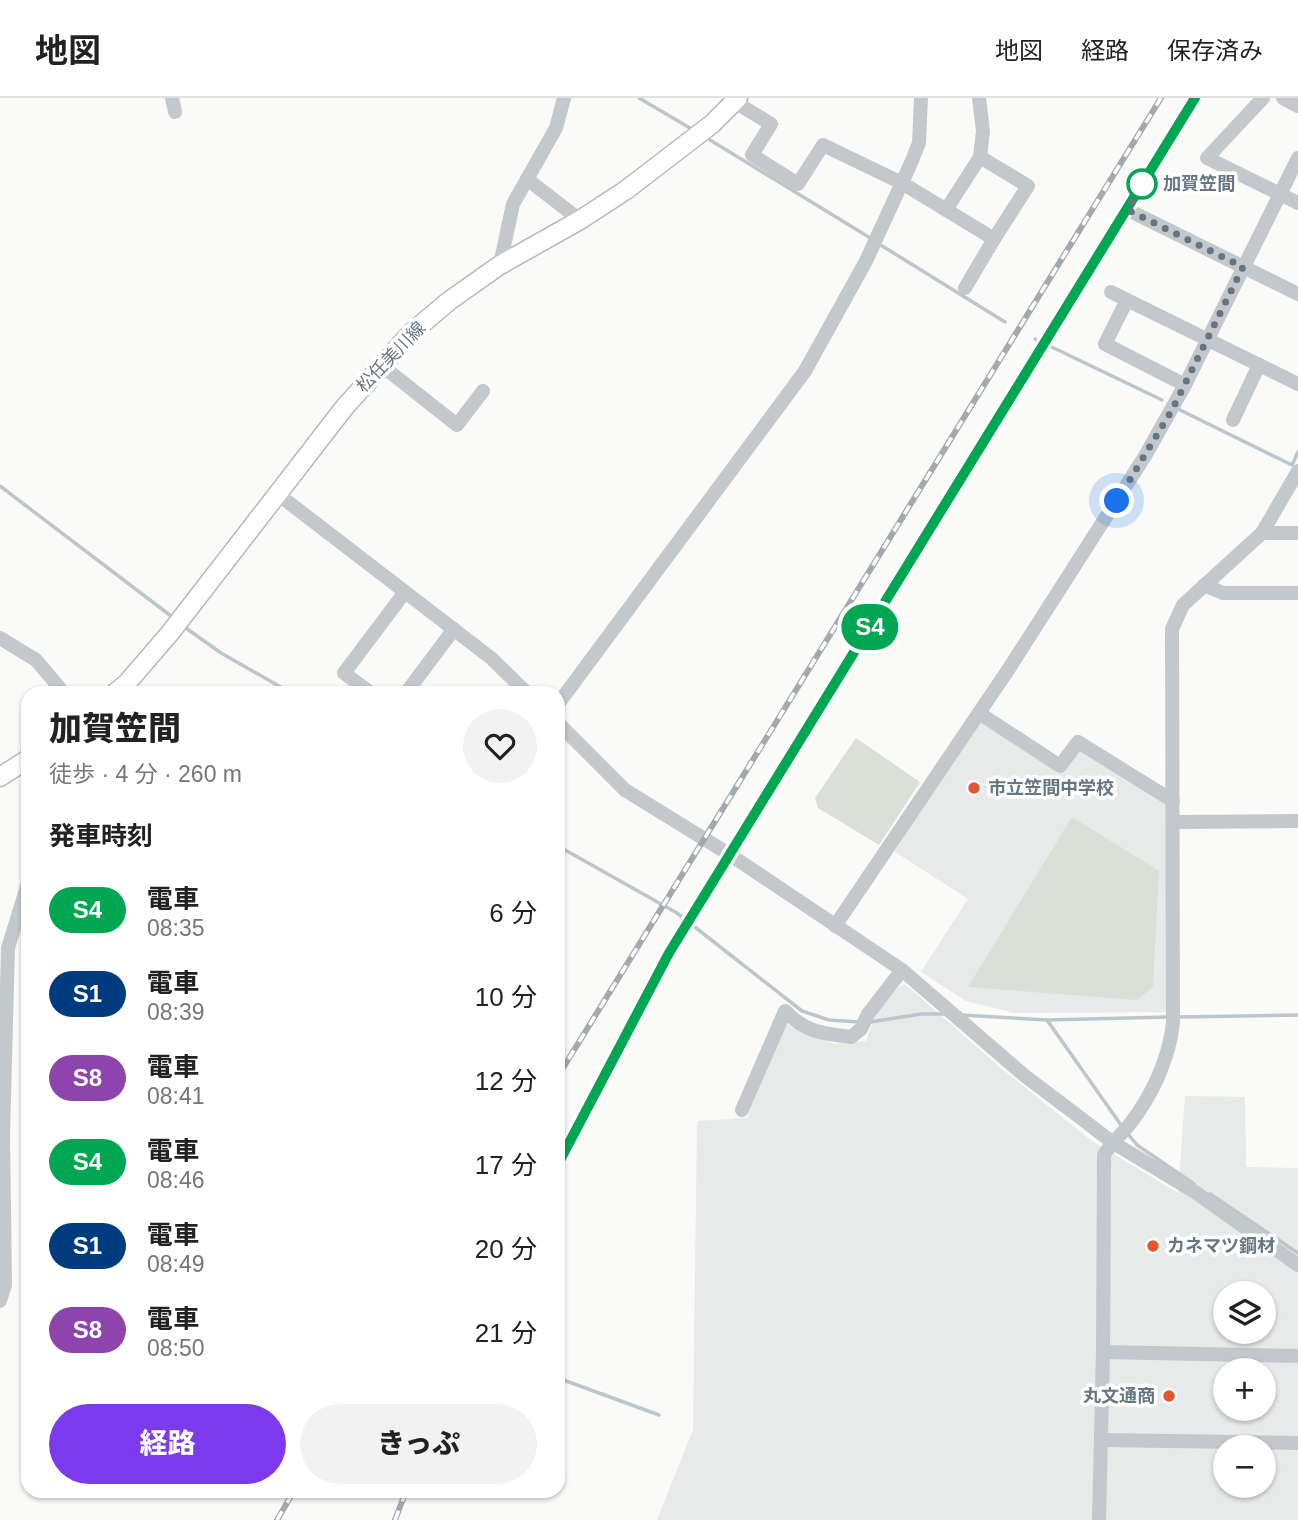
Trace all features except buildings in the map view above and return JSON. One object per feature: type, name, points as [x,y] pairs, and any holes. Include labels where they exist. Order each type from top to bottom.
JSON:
[{"type":"main road","name":"松任美川線","points":[[123,686],[179,622],[344,408],[411,333],[500,265],[580,220],[663,163],[712,124],[736,100]]},
{"type":"main road","points":[[0,777],[21,764]]},
{"type":"street","points":[[500,265],[513,204],[556,128],[564,98]]},
{"type":"street","points":[[565,695],[805,371],[866,261],[919,143],[921,98]]},
{"type":"street","points":[[946,210],[980,156],[983,131],[979,98]]},
{"type":"street","points":[[1263,98],[1207,158],[1298,203]]},
{"type":"street","points":[[1283,98],[1298,106]]},
{"type":"street","points":[[736,100],[771,124],[752,156],[798,184],[823,145],[902,183],[994,239]]},
{"type":"street","points":[[965,288],[1028,186],[980,156]]},
{"type":"street","points":[[835,926],[979,713],[1146,456],[1185,385],[1298,158]]},
{"type":"street","points":[[527,179],[580,220]]},
{"type":"street","points":[[1128,210],[1298,294]]},
{"type":"street","points":[[1111,292],[1298,384]]},
{"type":"street","points":[[1127,300],[1105,344],[1185,385]]},
{"type":"street","points":[[381,365],[457,425],[483,391]]},
{"type":"street","points":[[1233,419],[1259,365]]},
{"type":"street","points":[[1099,1520],[1104,1155],[1154,1087],[1171,1040],[1174,1016],[1171,629],[1183,605],[1262,533],[1297,475]]},
{"type":"street","points":[[279,495],[491,658],[520,686]]},
{"type":"street","points":[[1262,533],[1298,533]]},
{"type":"street","points":[[1204,585],[1223,593],[1298,593]]},
{"type":"street","points":[[362,686],[344,673],[405,592]]},
{"type":"street","points":[[412,686],[454,629]]},
{"type":"street","points":[[0,638],[36,660],[58,686]]},
{"type":"street","points":[[979,713],[1060,766],[1078,743],[1173,800]]},
{"type":"street","points":[[565,730],[625,789],[732,856],[902,970],[1025,1076],[1121,1133],[1195,1192],[1298,1265]]},
{"type":"street","points":[[1173,822],[1298,821]]},
{"type":"street","points":[[0,1301],[5,1285],[2,1253],[2,1134],[8,948],[21,906]]},
{"type":"street","points":[[742,1110],[785,1011],[798,1024],[816,1033],[851,1037],[861,1029],[867,1014],[902,970]]},
{"type":"street","points":[[1103,1352],[1298,1356]]},
{"type":"street","points":[[1101,1440],[1298,1443]]},
{"type":"shaded area","points":[[978,722],[1058,773],[1077,750],[1166,805],[1167,1012],[1014,1013],[966,1001],[921,972],[968,899],[892,850]]},
{"type":"shaded area","points":[[856,738],[920,782],[879,845],[818,808],[815,798]]},
{"type":"shaded area","points":[[1072,817],[1159,871],[1153,987],[1137,1000],[968,987]]},
{"type":"shaded area","points":[[905,984],[1002,1069],[1092,1141],[1178,1193],[1185,1096],[1245,1097],[1246,1167],[1298,1168],[1298,1520],[657,1520],[693,1430],[697,1124],[699,1121],[747,1118],[786,1024],[834,1044],[866,1041],[876,1013],[898,987]]},
{"type":"waterway","points":[[639,98],[690,128]]},
{"type":"waterway","points":[[710,140],[872,239]]},
{"type":"waterway","points":[[879,244],[1005,322]]},
{"type":"waterway","points":[[1035,339],[1162,400]]},
{"type":"waterway","points":[[1178,409],[1292,465],[1298,452]]},
{"type":"waterway","points":[[0,486],[175,619]]},
{"type":"waterway","points":[[183,626],[221,653],[279,686]]},
{"type":"waterway","points":[[565,850],[677,913],[802,1011],[829,1020],[859,1022]]},
{"type":"waterway","points":[[870,1022],[921,1014],[946,1014]]},
{"type":"waterway","points":[[961,1015],[1047,1020],[1170,1017]]},
{"type":"waterway","points":[[1178,1017],[1298,1015]]},
{"type":"waterway","points":[[1047,1020],[1121,1125]]},
{"type":"waterway","points":[[1128,1134],[1137,1145],[1194,1184]]},
{"type":"waterway","points":[[1210,1194],[1298,1253]]},
{"type":"waterway","points":[[565,1381],[659,1415]]},
{"type":"railway","points":[[565,1065],[1161,98]]},
{"type":"railway","points":[[565,1151],[669,953],[1195,98]]},
{"type":"railway","points":[[277,1520],[290,1498]]},
{"type":"railway","points":[[395,1520],[403,1498]]},
{"type":"train","name":"S4","points":[[565,1151],[669,953],[1195,98]]},
{"type":"place","name":"加賀笠間","points":[[1142,184]]},
{"type":"place","name":"市立笠間中学校","points":[[974,788]]},
{"type":"place","name":"カネマツ鋼材","points":[[1153,1246]]},
{"type":"place","name":"丸文通商","points":[[1169,1396]]},
{"type":"route","points":[[1117,501],[1172,410],[1243,267],[1128,210],[1142,184]]}]
